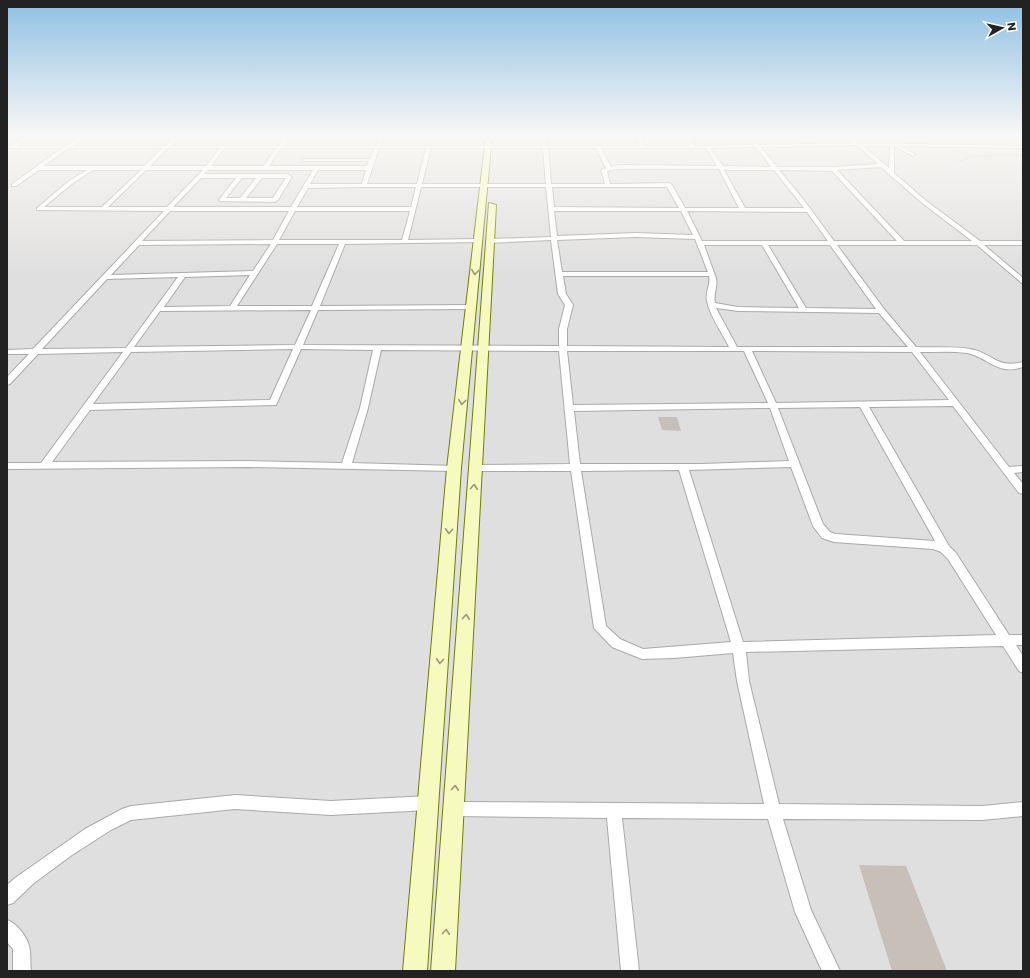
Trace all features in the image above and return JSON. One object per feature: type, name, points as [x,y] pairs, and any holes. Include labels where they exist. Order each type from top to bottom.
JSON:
[{"type":"main road","points":[[443,971],[475,468],[484,350],[484,241],[488,182]]},
{"type":"main road","points":[[415,971],[454,468],[468,349],[471,307],[484,241]]},
{"type":"street","points":[[14,185],[19,182]]},
{"type":"street","points":[[72,182],[40,209],[413,209]]},
{"type":"street","points":[[102,210],[130,182]]},
{"type":"street","points":[[7,382],[105,277],[139,243],[195,182]]},
{"type":"street","points":[[236,182],[222,199],[274,200],[286,182]]},
{"type":"street","points":[[242,200],[256,182]]},
{"type":"street","points":[[232,309],[275,242],[308,182]]},
{"type":"street","points":[[364,187],[365,182]]},
{"type":"street","points":[[405,241],[419,182]]},
{"type":"street","points":[[549,182],[554,240],[562,294],[569,305],[563,329],[563,350],[575,466],[600,628],[616,642],[642,654],[674,653],[739,647],[1023,640]]},
{"type":"street","points":[[607,182],[608,186]]},
{"type":"street","points":[[728,182],[743,210]]},
{"type":"street","points":[[785,182],[808,210],[882,311],[956,403],[1023,491]]},
{"type":"street","points":[[845,182],[901,242]]},
{"type":"street","points":[[901,182],[923,201],[977,242],[1023,282]]},
{"type":"street","points":[[305,186],[608,186],[670,184],[698,240],[712,274],[714,286],[710,295],[712,305],[734,348]]},
{"type":"street","points":[[552,209],[808,210]]},
{"type":"street","points":[[139,243],[484,241],[554,240],[636,236],[763,242],[1023,243]]},
{"type":"street","points":[[87,407],[273,403],[300,347],[314,308],[343,242]]},
{"type":"street","points":[[763,242],[803,309]]},
{"type":"street","points":[[105,277],[254,273]]},
{"type":"street","points":[[560,274],[712,274]]},
{"type":"street","points":[[44,466],[183,275]]},
{"type":"street","points":[[712,305],[738,310],[803,309],[882,311]]},
{"type":"street","points":[[157,309],[471,307]]},
{"type":"street","points":[[7,352],[300,347],[484,350],[734,348],[915,351],[953,350],[970,352],[1001,366],[1012,368],[1023,364]]},
{"type":"street","points":[[346,466],[364,408],[377,348]]},
{"type":"street","points":[[746,348],[773,406],[818,526],[826,534],[834,538],[934,545],[945,549]]},
{"type":"street","points":[[570,408],[956,403]]},
{"type":"street","points":[[863,404],[945,549],[952,556],[1023,667]]},
{"type":"street","points":[[7,466],[248,464],[454,468]]},
{"type":"street","points":[[475,468],[575,466],[684,468],[795,464]]},
{"type":"street","points":[[684,468],[739,647],[743,681],[773,810],[803,912],[831,971]]},
{"type":"street","points":[[1007,470],[1023,469]]},
{"type":"street","points":[[7,897],[19,884],[36,871],[115,818],[131,813],[235,802],[331,808],[429,803]]},
{"type":"street","points":[[453,809],[773,810],[982,813],[1023,809]]},
{"type":"street","points":[[614,809],[630,971]]},
{"type":"street","points":[[7,928],[21,946],[22,971]]},
{"type":"shaded area","points":[[7,182],[1023,182],[1023,971],[7,971]]},
{"type":"building","points":[[658,417],[677,417],[681,431],[662,430]]},
{"type":"building","points":[[859,865],[906,866],[947,971],[892,971]]}]
